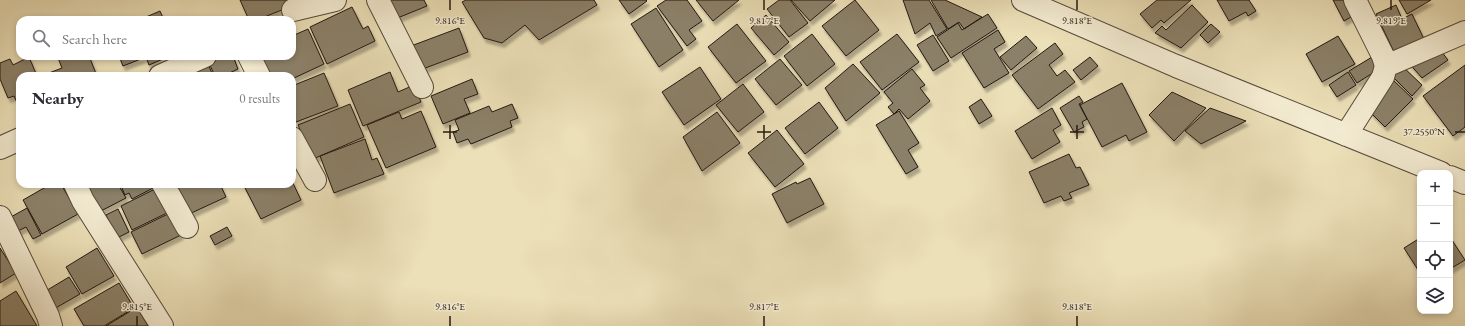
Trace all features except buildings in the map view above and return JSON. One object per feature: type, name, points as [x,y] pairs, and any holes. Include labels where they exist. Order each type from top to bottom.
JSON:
[{"type":"street","points":[[288,10],[335,0]]},
{"type":"street","points":[[378,0],[422,87]]},
{"type":"street","points":[[1023,0],[1176,66],[1433,170]]},
{"type":"street","points":[[1346,135],[1383,77],[1386,66],[1383,56],[1355,0]]},
{"type":"street","points":[[1386,66],[1465,32]]},
{"type":"street","points":[[169,72],[196,60]]},
{"type":"street","points":[[251,60],[257,72]]},
{"type":"street","points":[[0,148],[16,141]]},
{"type":"street","points":[[296,145],[315,180]]},
{"type":"street","points":[[1453,178],[1465,183]]},
{"type":"street","points":[[77,188],[83,201],[162,326]]},
{"type":"street","points":[[165,188],[187,227]]},
{"type":"street","points":[[0,218],[48,316],[51,326]]}]
